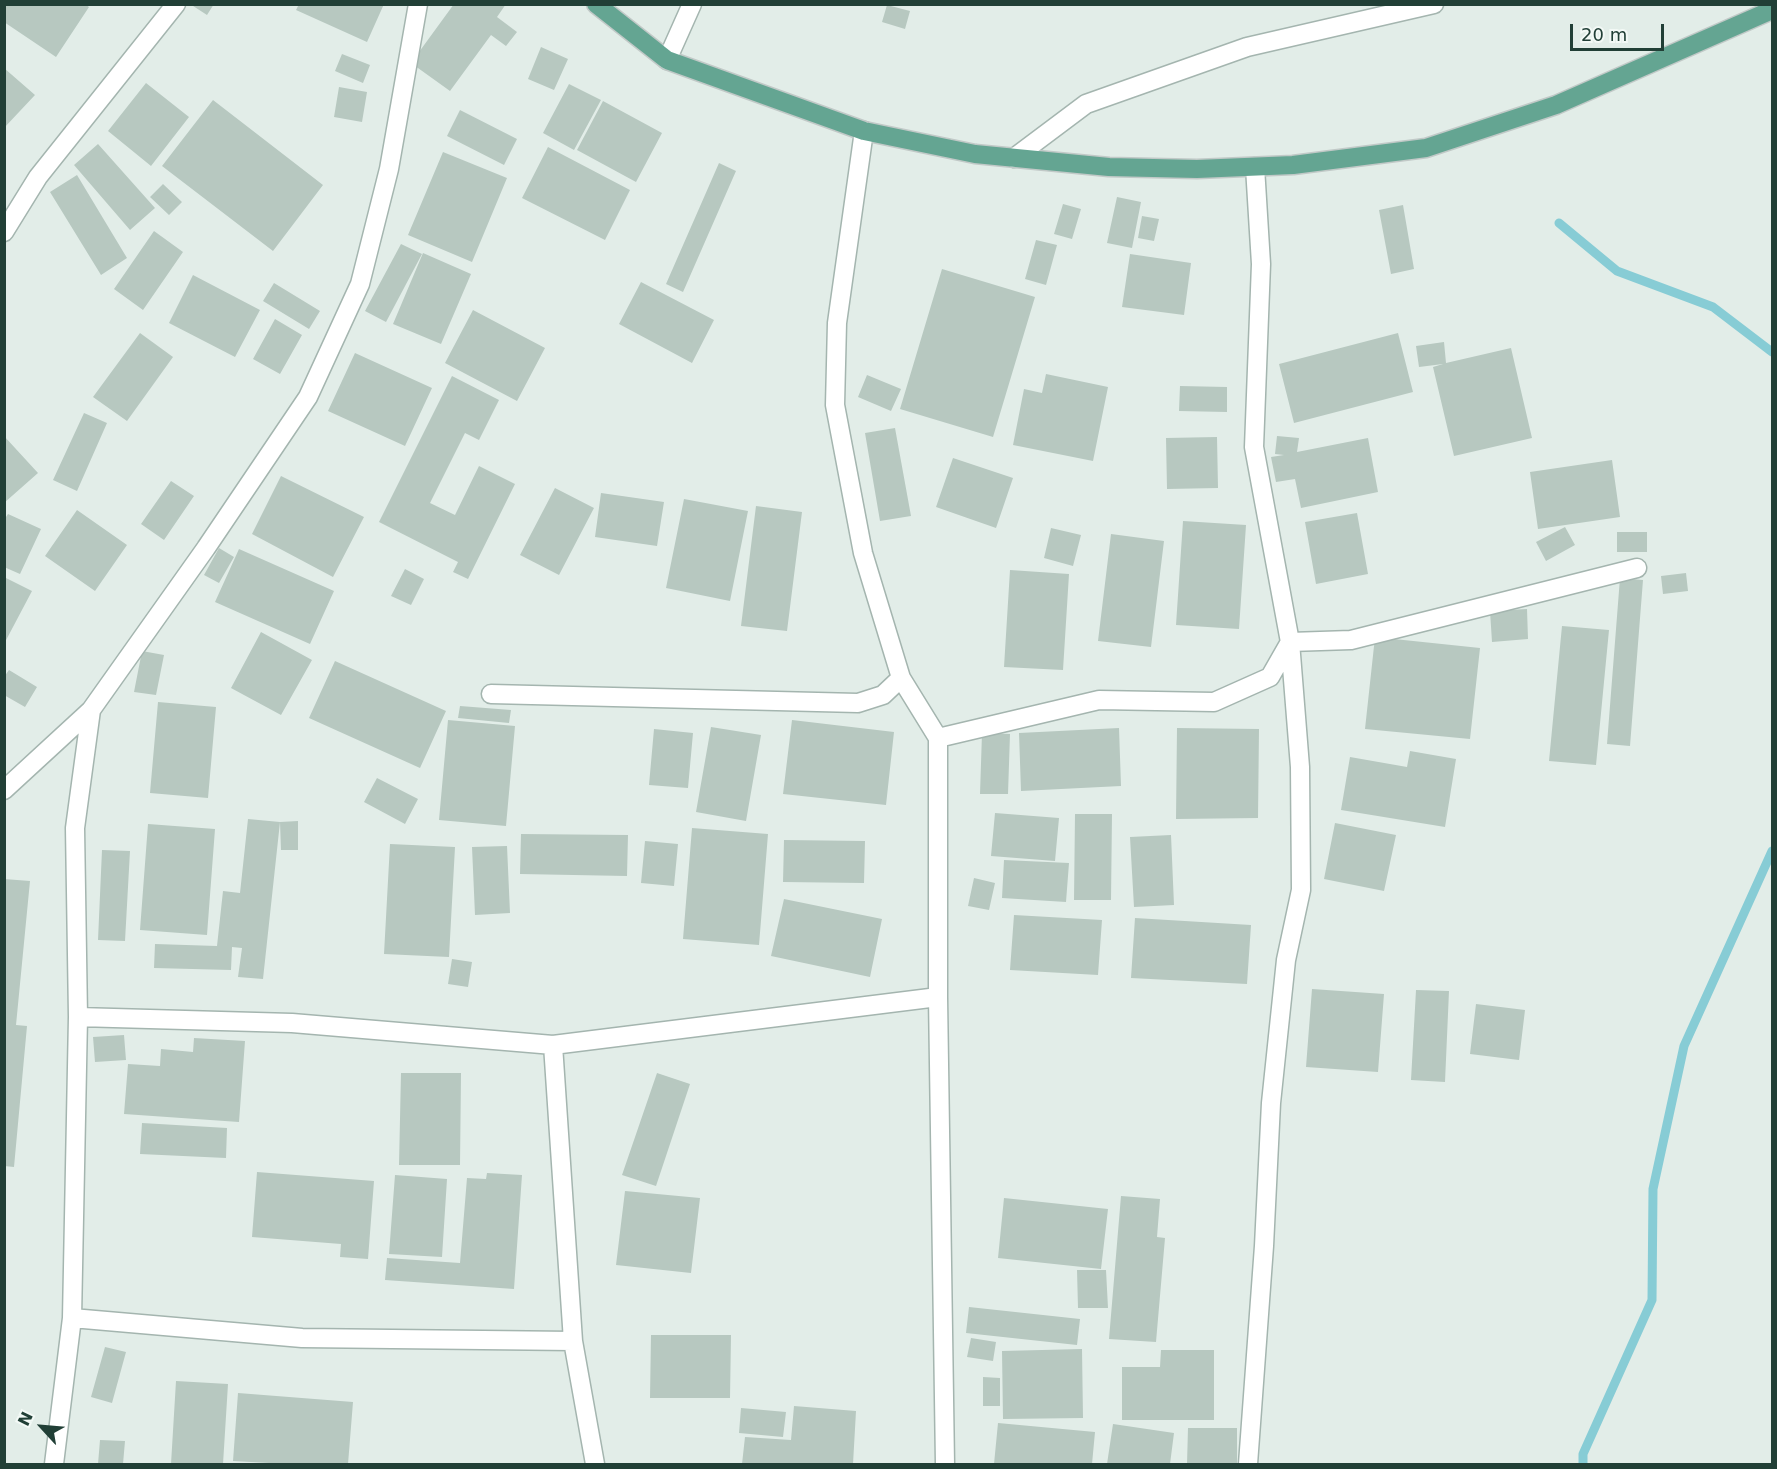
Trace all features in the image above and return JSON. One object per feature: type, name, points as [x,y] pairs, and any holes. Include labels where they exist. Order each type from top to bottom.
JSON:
[{"type":"main road","points":[[596,4],[667,60],[864,132],[975,154],[1109,167],[1197,169],[1293,165],[1426,148],[1556,105],[1773,10]]},
{"type":"street","points":[[4,232],[38,177],[176,4]]},
{"type":"street","points":[[4,790],[91,710],[206,548],[308,397],[360,284],[389,169],[418,4]]},
{"type":"street","points":[[667,60],[692,4]]},
{"type":"street","points":[[1014,158],[1086,104],[1247,47],[1434,4]]},
{"type":"street","points":[[864,132],[837,323],[835,405],[863,553],[901,678],[938,738],[938,998],[945,1464]]},
{"type":"street","points":[[1248,1464],[1264,1246],[1271,1102],[1286,960],[1301,890],[1300,767],[1290,642],[1254,447],[1261,264],[1255,167]]},
{"type":"street","points":[[1290,642],[1351,640],[1637,568]]},
{"type":"street","points":[[938,738],[1099,700],[1214,702],[1270,677],[1290,642]]},
{"type":"street","points":[[491,694],[858,703],[883,694],[901,678]]},
{"type":"street","points":[[54,1464],[72,1318],[78,1017],[75,828],[91,710]]},
{"type":"street","points":[[78,1017],[292,1023],[553,1045],[938,998]]},
{"type":"street","points":[[553,1045],[573,1341],[595,1464]]},
{"type":"street","points":[[72,1318],[302,1338],[573,1341]]},
{"type":"building","points":[[4,4],[85,4],[89,7],[56,57],[4,22]]},
{"type":"building","points":[[190,4],[214,4],[207,15]]},
{"type":"building","points":[[299,4],[384,4],[367,42],[296,10]]},
{"type":"building","points":[[454,4],[506,4],[497,17],[517,32],[506,46],[491,35],[450,91],[411,63]]},
{"type":"building","points":[[887,5],[910,11],[905,29],[882,22]]},
{"type":"building","points":[[541,47],[568,59],[554,90],[528,79]]},
{"type":"building","points":[[342,54],[370,65],[363,83],[335,71]]},
{"type":"building","points":[[4,68],[35,95],[4,128]]},
{"type":"building","points":[[146,83],[189,117],[151,166],[108,131]]},
{"type":"building","points":[[569,84],[601,100],[574,150],[543,133]]},
{"type":"building","points":[[339,87],[367,92],[362,122],[334,117]]},
{"type":"building","points":[[213,100],[323,185],[273,251],[162,166]]},
{"type":"building","points":[[603,101],[662,133],[636,182],[577,150]]},
{"type":"building","points":[[460,110],[517,139],[504,165],[447,136]]},
{"type":"building","points":[[98,144],[155,208],[130,230],[74,165]]},
{"type":"building","points":[[548,147],[630,190],[605,240],[522,198]]},
{"type":"building","points":[[443,152],[507,178],[472,262],[408,235]]},
{"type":"building","points":[[719,163],[736,171],[683,292],[666,284]]},
{"type":"building","points":[[77,175],[127,258],[101,275],[50,192]]},
{"type":"building","points":[[163,184],[182,202],[169,215],[150,197]]},
{"type":"building","points":[[1117,197],[1141,202],[1132,248],[1107,243]]},
{"type":"building","points":[[1063,204],[1081,209],[1072,239],[1054,234]]},
{"type":"building","points":[[1403,205],[1414,269],[1391,274],[1379,210]]},
{"type":"building","points":[[1142,216],[1159,219],[1154,241],[1138,238]]},
{"type":"building","points":[[154,231],[183,252],[143,310],[114,289]]},
{"type":"building","points":[[1036,240],[1057,245],[1046,285],[1025,279]]},
{"type":"building","points":[[401,244],[422,254],[386,322],[365,311]]},
{"type":"building","points":[[423,253],[471,274],[441,344],[393,324]]},
{"type":"building","points":[[1130,254],[1191,263],[1184,315],[1122,307]]},
{"type":"building","points":[[942,269],[1035,297],[993,437],[900,409]]},
{"type":"building","points":[[193,275],[260,310],[235,357],[169,323]]},
{"type":"building","points":[[641,282],[714,320],[692,363],[619,324]]},
{"type":"building","points":[[274,283],[320,311],[309,329],[263,301]]},
{"type":"building","points":[[473,310],[545,348],[517,401],[445,363]]},
{"type":"building","points":[[275,319],[302,335],[280,374],[253,359]]},
{"type":"building","points":[[140,333],[173,357],[127,421],[93,397]]},
{"type":"building","points":[[1398,333],[1413,392],[1294,423],[1279,364]]},
{"type":"building","points":[[1444,342],[1446,363],[1511,348],[1532,438],[1454,456],[1433,367],[1443,364],[1419,367],[1416,346]]},
{"type":"building","points":[[355,353],[432,388],[405,446],[328,411]]},
{"type":"building","points":[[1046,374],[1108,387],[1093,461],[1013,445],[1024,389],[1042,393]]},
{"type":"building","points":[[867,375],[901,389],[891,411],[858,397]]},
{"type":"building","points":[[452,376],[499,400],[479,440],[465,433],[430,503],[455,515],[479,466],[515,484],[468,579],[453,572],[458,562],[379,522]]},
{"type":"building","points":[[1180,386],[1227,387],[1227,412],[1179,411]]},
{"type":"building","points":[[84,413],[107,423],[77,491],[53,480]]},
{"type":"building","points":[[895,428],[911,516],[880,521],[865,433]]},
{"type":"building","points":[[4,436],[38,473],[4,503]]},
{"type":"building","points":[[1277,436],[1299,438],[1297,452],[1368,438],[1378,492],[1301,508],[1295,479],[1276,482],[1271,457],[1284,455],[1275,454]]},
{"type":"building","points":[[1217,437],[1218,488],[1167,489],[1166,438]]},
{"type":"building","points":[[953,458],[1013,478],[996,528],[936,507]]},
{"type":"building","points":[[1612,460],[1620,517],[1538,529],[1530,472]]},
{"type":"building","points":[[281,476],[364,517],[333,577],[252,534]]},
{"type":"building","points":[[171,481],[194,496],[164,540],[141,524]]},
{"type":"building","points":[[555,488],[594,508],[559,575],[520,555]]},
{"type":"building","points":[[601,493],[664,502],[657,546],[595,537]]},
{"type":"building","points":[[684,499],[748,511],[730,601],[666,588]]},
{"type":"building","points":[[756,506],[802,512],[787,631],[741,626]]},
{"type":"building","points":[[77,510],[127,545],[95,591],[45,556]]},
{"type":"building","points":[[1357,513],[1368,574],[1316,584],[1305,522]]},
{"type":"building","points":[[8,514],[41,529],[20,574],[4,567],[4,520]]},
{"type":"building","points":[[1183,521],[1246,525],[1239,629],[1176,625]]},
{"type":"building","points":[[1565,527],[1575,545],[1546,561],[1536,542]]},
{"type":"building","points":[[1051,528],[1081,535],[1073,566],[1044,558]]},
{"type":"building","points":[[1617,532],[1647,532],[1647,552],[1617,552]]},
{"type":"building","points":[[1111,534],[1164,541],[1151,647],[1098,641]]},
{"type":"building","points":[[219,548],[234,557],[219,583],[204,575]]},
{"type":"building","points":[[239,549],[334,591],[310,644],[215,602]]},
{"type":"building","points":[[405,569],[424,579],[411,605],[391,596]]},
{"type":"building","points":[[1010,570],[1069,574],[1063,670],[1004,667]]},
{"type":"building","points":[[1686,573],[1688,591],[1663,594],[1661,576]]},
{"type":"building","points":[[4,577],[32,591],[4,644]]},
{"type":"building","points":[[1620,578],[1643,580],[1630,746],[1607,744]]},
{"type":"building","points":[[1527,609],[1528,639],[1492,642],[1490,611]]},
{"type":"building","points":[[1562,626],[1609,630],[1596,765],[1549,761]]},
{"type":"building","points":[[261,632],[312,660],[281,715],[231,688]]},
{"type":"building","points":[[1375,637],[1480,648],[1470,739],[1365,729]]},
{"type":"building","points":[[142,651],[164,655],[156,695],[134,692]]},
{"type":"building","points":[[335,661],[446,711],[420,768],[309,718]]},
{"type":"building","points":[[9,670],[37,687],[25,707],[4,695],[4,677]]},
{"type":"building","points":[[158,702],[216,707],[208,798],[150,793]]},
{"type":"building","points":[[460,706],[511,710],[509,723],[458,718]]},
{"type":"building","points":[[448,720],[515,726],[506,826],[439,820]]},
{"type":"building","points":[[792,720],[894,732],[886,805],[783,794]]},
{"type":"building","points":[[711,727],[761,735],[746,821],[696,812]]},
{"type":"building","points":[[1119,728],[1121,786],[1021,791],[1019,733]]},
{"type":"building","points":[[1177,728],[1259,729],[1258,818],[1176,819]]},
{"type":"building","points":[[654,729],[693,733],[688,788],[649,785]]},
{"type":"building","points":[[982,733],[1010,734],[1008,794],[980,794]]},
{"type":"building","points":[[1410,751],[1456,759],[1445,827],[1341,810],[1350,757],[1407,767]]},
{"type":"building","points":[[377,778],[418,799],[405,824],[364,802]]},
{"type":"building","points":[[995,813],[1059,818],[1055,861],[991,856]]},
{"type":"building","points":[[1075,814],[1112,814],[1111,900],[1074,900]]},
{"type":"building","points":[[248,819],[280,822],[263,979],[238,977],[242,948],[232,947],[231,970],[154,968],[155,944],[217,946],[223,891],[240,893]]},
{"type":"building","points":[[298,821],[298,850],[281,850],[280,822]]},
{"type":"building","points":[[1335,823],[1396,835],[1384,891],[1324,879]]},
{"type":"building","points":[[148,824],[215,829],[207,935],[140,930]]},
{"type":"building","points":[[692,828],[768,834],[759,945],[683,939]]},
{"type":"building","points":[[521,834],[628,835],[627,876],[520,874]]},
{"type":"building","points":[[1171,835],[1174,905],[1134,907],[1130,837]]},
{"type":"building","points":[[784,840],[865,841],[864,883],[783,882]]},
{"type":"building","points":[[645,841],[678,844],[674,886],[641,883]]},
{"type":"building","points":[[390,844],[455,847],[449,957],[384,954]]},
{"type":"building","points":[[507,846],[510,913],[475,915],[472,847]]},
{"type":"building","points":[[102,850],[130,851],[125,941],[98,940]]},
{"type":"building","points":[[1004,860],[1069,863],[1066,902],[1002,898]]},
{"type":"building","points":[[974,878],[995,883],[989,910],[968,906]]},
{"type":"building","points":[[4,879],[30,881],[16,1025],[27,1026],[14,1167],[4,1166]]},
{"type":"building","points":[[784,899],[882,919],[870,977],[771,956]]},
{"type":"building","points":[[1014,915],[1102,920],[1098,975],[1010,970]]},
{"type":"building","points":[[1135,918],[1251,925],[1247,984],[1131,978]]},
{"type":"building","points":[[452,959],[472,962],[468,987],[448,984]]},
{"type":"building","points":[[1312,989],[1384,994],[1378,1072],[1306,1067]]},
{"type":"building","points":[[1416,990],[1449,991],[1445,1082],[1411,1080]]},
{"type":"building","points":[[1476,1004],[1525,1010],[1519,1060],[1470,1054]]},
{"type":"building","points":[[124,1035],[126,1060],[95,1062],[93,1037]]},
{"type":"building","points":[[194,1038],[245,1041],[239,1122],[124,1114],[128,1064],[160,1066],[161,1049],[193,1052]]},
{"type":"building","points":[[401,1073],[461,1073],[460,1165],[399,1165]]},
{"type":"building","points":[[657,1073],[690,1084],[656,1186],[622,1175]]},
{"type":"building","points":[[142,1123],[227,1128],[226,1158],[140,1154]]},
{"type":"building","points":[[257,1172],[374,1181],[368,1259],[340,1257],[341,1244],[252,1237]]},
{"type":"building","points":[[487,1173],[522,1175],[514,1289],[385,1280],[387,1258],[460,1263],[467,1178],[486,1179]]},
{"type":"building","points":[[395,1175],[447,1179],[442,1257],[389,1254]]},
{"type":"building","points":[[625,1191],[700,1198],[691,1273],[616,1265]]},
{"type":"building","points":[[1121,1196],[1160,1199],[1157,1237],[1165,1238],[1156,1342],[1109,1339]]},
{"type":"building","points":[[1004,1198],[1108,1209],[1101,1269],[998,1258]]},
{"type":"building","points":[[1077,1270],[1106,1270],[1108,1308],[1078,1308]]},
{"type":"building","points":[[969,1307],[1080,1319],[1077,1345],[966,1333]]},
{"type":"building","points":[[651,1335],[731,1335],[730,1398],[650,1398]]},
{"type":"building","points":[[971,1338],[996,1342],[993,1361],[967,1357]]},
{"type":"building","points":[[105,1347],[126,1352],[112,1403],[91,1397]]},
{"type":"building","points":[[1082,1349],[1083,1418],[1003,1419],[1002,1351]]},
{"type":"building","points":[[1161,1350],[1214,1350],[1214,1420],[1122,1420],[1122,1367],[1160,1367]]},
{"type":"building","points":[[983,1377],[1000,1378],[1000,1406],[983,1406]]},
{"type":"building","points":[[176,1381],[228,1384],[223,1464],[171,1464]]},
{"type":"building","points":[[238,1393],[353,1402],[348,1464],[233,1461]]},
{"type":"building","points":[[794,1406],[856,1411],[853,1464],[742,1464],[745,1437],[791,1440]]},
{"type":"building","points":[[741,1408],[786,1412],[783,1437],[739,1433]]},
{"type":"building","points":[[998,1423],[1095,1432],[1092,1464],[994,1464]]},
{"type":"building","points":[[1113,1424],[1174,1433],[1170,1464],[1107,1464]]},
{"type":"building","points":[[1188,1428],[1237,1428],[1237,1464],[1187,1464]]},
{"type":"building","points":[[100,1440],[125,1441],[123,1464],[98,1464]]},
{"type":"waterway","points":[[1559,223],[1617,271],[1713,307],[1772,352]]},
{"type":"waterway","points":[[1583,1464],[1583,1454],[1652,1300],[1653,1189],[1684,1046],[1772,851]]}]
